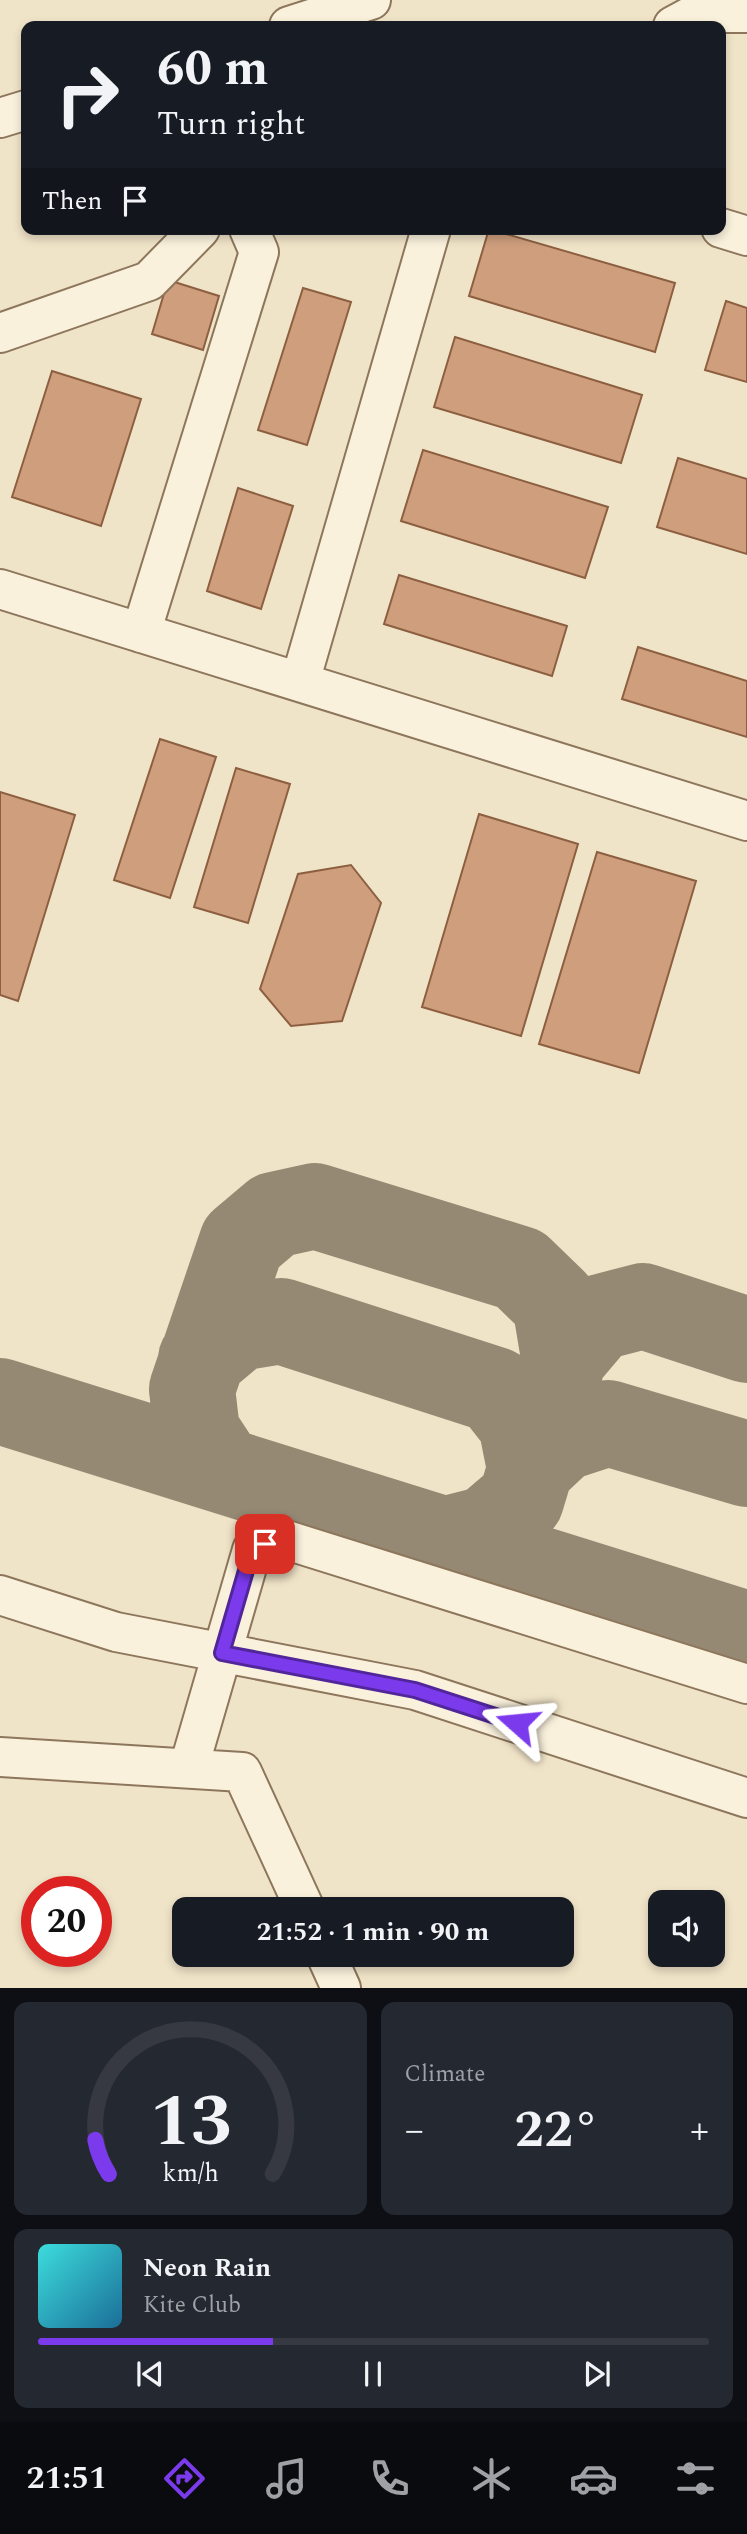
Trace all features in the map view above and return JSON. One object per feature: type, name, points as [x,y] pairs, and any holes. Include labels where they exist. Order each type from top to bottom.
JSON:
[{"type":"lane","points":[[305,21],[371,0]]},
{"type":"lane","points":[[682,21],[697,13],[747,13]]},
{"type":"lane","points":[[0,118],[21,112]]},
{"type":"lane","points":[[726,230],[747,236]]},
{"type":"lane","points":[[0,333],[149,281],[194,235]]},
{"type":"lane","points":[[141,632],[258,252],[251,235]]},
{"type":"lane","points":[[300,682],[429,235]]},
{"type":"lane","points":[[0,589],[747,821]]},
{"type":"lane","points":[[188,1766],[252,1550],[277,1537],[747,1684]]},
{"type":"lane","points":[[0,1595],[116,1632],[415,1690],[747,1798]]},
{"type":"lane","points":[[0,1757],[175,1769],[188,1766],[242,1772],[299,1897]]},
{"type":"lane","points":[[331,1967],[341,1988]]},
{"type":"building","points":[[487,235],[510,235],[675,283],[655,352],[469,296]]},
{"type":"building","points":[[168,280],[219,296],[203,350],[152,334]]},
{"type":"building","points":[[303,288],[351,302],[307,445],[258,430]]},
{"type":"building","points":[[726,301],[747,308],[747,382],[705,370]]},
{"type":"building","points":[[455,337],[642,395],[621,463],[434,407]]},
{"type":"building","points":[[52,371],[141,399],[101,526],[12,497]]},
{"type":"building","points":[[423,450],[608,507],[585,578],[401,521]]},
{"type":"building","points":[[678,458],[747,479],[747,554],[657,527]]},
{"type":"building","points":[[238,488],[293,506],[261,609],[207,591]]},
{"type":"building","points":[[399,575],[567,626],[552,676],[384,624]]},
{"type":"building","points":[[638,647],[747,681],[747,737],[622,699]]},
{"type":"building","points":[[160,739],[216,757],[170,898],[114,880]]},
{"type":"building","points":[[236,768],[290,784],[248,923],[194,907]]},
{"type":"building","points":[[0,792],[75,815],[18,1001],[0,995]]},
{"type":"building","points":[[479,814],[578,844],[521,1036],[422,1007]]},
{"type":"building","points":[[597,852],[696,881],[639,1073],[539,1044]]},
{"type":"building","points":[[351,865],[381,903],[342,1021],[291,1026],[260,989],[298,874]]},
{"type":"taxiway","points":[[222,1470],[197,1432],[192,1389],[242,1242],[274,1215],[315,1206],[520,1269],[555,1303],[564,1357],[521,1500],[487,1529],[444,1540]]},
{"type":"taxiway","points":[[564,1357],[597,1318],[643,1306],[747,1340]]},
{"type":"taxiway","points":[[201,1359],[238,1328],[281,1321],[495,1390],[521,1423],[530,1468],[562,1438],[608,1423],[747,1464]]},
{"type":"taxiway","points":[[0,1401],[747,1634]]},
{"type":"route","points":[[265,1544],[252,1550],[222,1653],[415,1690],[517,1723]]}]
